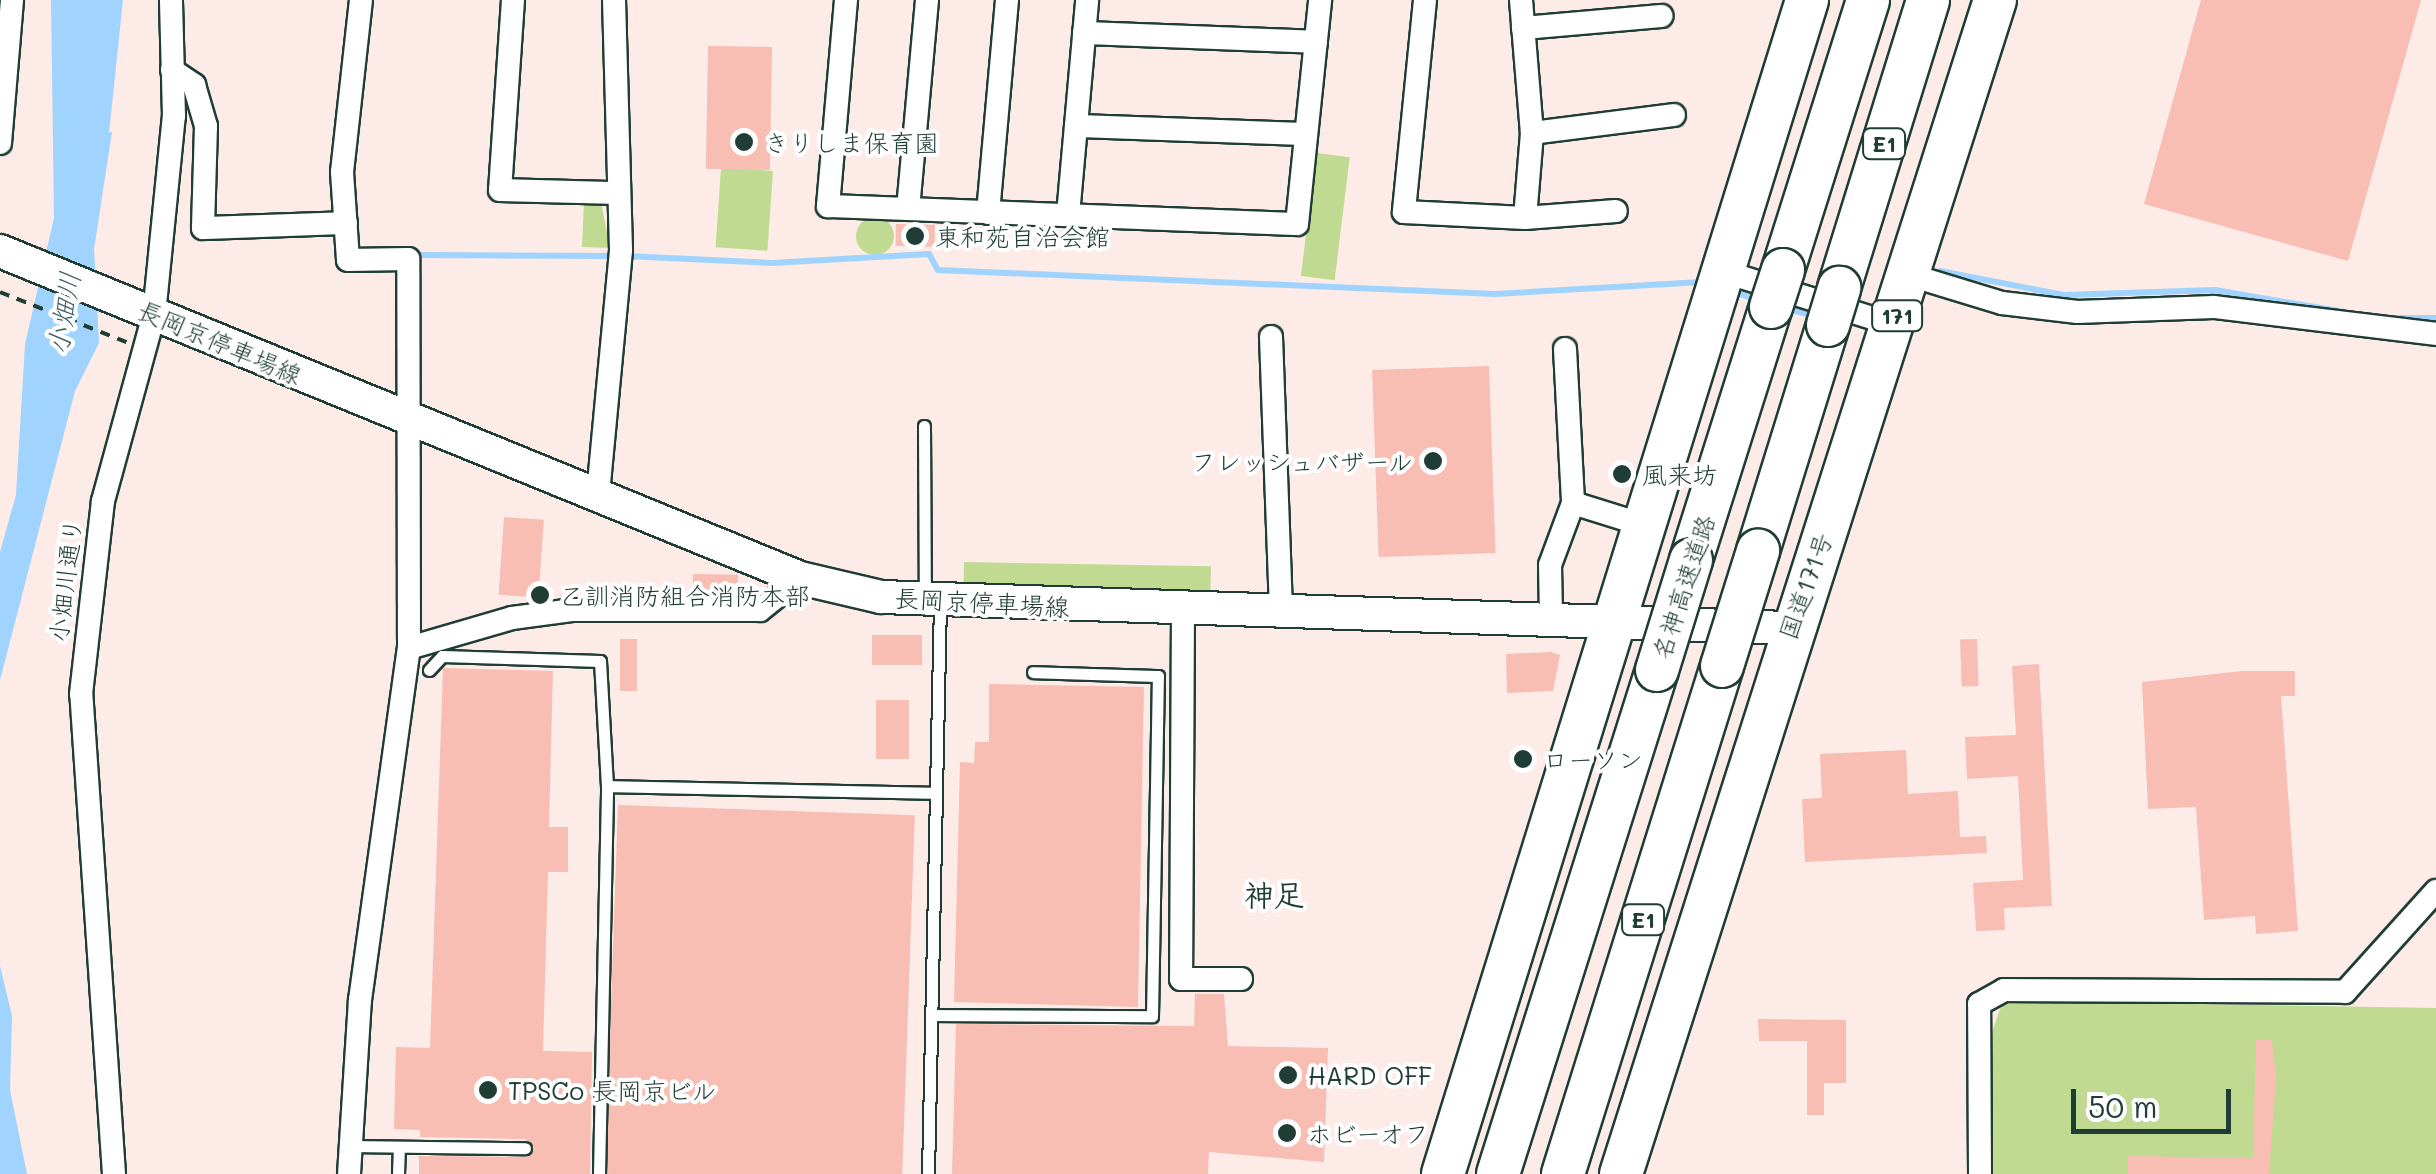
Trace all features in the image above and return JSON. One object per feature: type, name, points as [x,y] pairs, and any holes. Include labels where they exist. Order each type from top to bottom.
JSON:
[{"type":"highway","points":[[1443,1174],[1806,0]]},
{"type":"highway","name":"名神高速道路","points":[[1498,1174],[1868,0]]},
{"type":"highway","name":"E1","points":[[1563,1174],[1928,0]]},
{"type":"highway","name":"国道171号","points":[[1621,1174],[1789,628],[1894,325],[1996,0]]},
{"type":"main road","name":"長岡京停車場線","points":[[0,252],[800,578],[932,603],[1614,618],[1789,628]]},
{"type":"street","points":[[0,143],[12,0]]},
{"type":"street","name":"小畑川通り","points":[[114,1174],[81,694],[103,502],[146,312],[172,70],[172,0]]},
{"type":"street","points":[[348,1174],[348,1146],[409,648],[402,418],[408,259],[348,260],[342,172],[362,0]]},
{"type":"street","points":[[513,0],[500,190],[618,193]]},
{"type":"street","points":[[598,494],[620,256],[614,0]]},
{"type":"street","points":[[846,0],[828,206],[1297,224],[1320,0]]},
{"type":"street","points":[[908,209],[926,0]]},
{"type":"street","points":[[988,213],[1007,0]]},
{"type":"street","points":[[1068,215],[1087,0]]},
{"type":"street","points":[[1425,0],[1404,212],[1525,218],[1616,211]]},
{"type":"street","points":[[1521,0],[1532,133],[1525,218]]},
{"type":"street","points":[[1523,28],[1661,16]]},
{"type":"street","points":[[1084,33],[1316,42]]},
{"type":"street","points":[[172,70],[194,85],[204,114],[203,228],[346,223]]},
{"type":"street","points":[[1532,133],[1674,115]]},
{"type":"street","points":[[1076,126],[1306,134]]},
{"type":"street","points":[[1910,275],[2002,303],[2077,312],[2214,307],[2436,334]]},
{"type":"street","points":[[1719,282],[1894,325]]},
{"type":"street","points":[[1271,337],[1281,612]]},
{"type":"street","points":[[1551,617],[1550,565],[1573,502],[1565,349]]},
{"type":"street","points":[[1573,502],[1643,525]]},
{"type":"street","points":[[409,648],[512,618],[573,610],[760,610],[800,578]]},
{"type":"street","points":[[1182,610],[1181,979],[1241,979]]},
{"type":"street","points":[[1980,1174],[1979,1004],[2004,990],[2345,992],[2436,892]]},
{"type":"lane","points":[[924,426],[936,793],[928,1174]]},
{"type":"lane","points":[[429,670],[442,656],[600,661],[607,786],[600,1174]]},
{"type":"lane","points":[[931,1015],[1152,1016],[1158,676],[1033,672]]},
{"type":"lane","points":[[607,786],[936,793]]},
{"type":"lane","points":[[348,1146],[525,1148]]},
{"type":"lane","points":[[398,1174],[399,1147]]},
{"type":"path","points":[[0,292],[135,345]]},
{"type":"green space","points":[[1316,153],[1350,157],[1335,280],[1301,276]]},
{"type":"green space","points":[[721,167],[773,171],[767,251],[716,247]]},
{"type":"green space","points":[[584,201],[601,202],[610,248],[582,247]]},
{"type":"green space","points":[[875,217],[888,223],[894,236],[888,249],[875,255],[862,249],[856,236],[862,223]]},
{"type":"green space","points":[[964,562],[1211,566],[1211,592],[964,588]]},
{"type":"green space","points":[[2003,1001],[2436,1008],[2436,1174],[1989,1174],[1991,1035]]},
{"type":"water","name":"小畑川","points":[[51,0],[94,0],[85,49],[102,134],[112,132],[94,249],[99,343],[75,391],[0,680],[0,552],[16,495],[25,344],[54,218]]},
{"type":"water","points":[[0,966],[12,1016],[10,1090],[27,1174],[0,1174]]},
{"type":"building","points":[[2201,0],[2421,0],[2348,261],[2144,204]]},
{"type":"building","points":[[708,46],[772,47],[770,170],[706,169]]},
{"type":"building","name":"東和苑自治会館","points":[[896,224],[935,225],[935,247],[896,246]]},
{"type":"building","name":"フレッシュバザール","points":[[1489,366],[1496,553],[1379,557],[1372,370]]},
{"type":"building","points":[[504,517],[544,520],[538,598],[499,595]]},
{"type":"building","points":[[693,574],[738,575],[738,596],[693,595]]},
{"type":"building","points":[[872,635],[922,635],[922,665],[872,665]]},
{"type":"building","points":[[620,639],[637,639],[637,691],[620,691]]},
{"type":"building","points":[[1977,639],[1979,686],[1962,687],[1960,640]]},
{"type":"building","points":[[1506,654],[1560,655],[1553,691],[1507,693]]},
{"type":"building","points":[[2039,664],[2052,906],[2004,908],[2005,930],[1976,931],[1973,883],[2023,880],[2018,776],[1967,779],[1965,737],[2016,735],[2012,666]]},
{"type":"building","points":[[443,668],[553,671],[549,827],[568,827],[568,872],[548,872],[543,1051],[592,1052],[590,1174],[419,1174],[419,1156],[525,1157],[534,1147],[525,1139],[420,1137],[420,1130],[394,1129],[396,1047],[430,1048]]},
{"type":"building","points":[[2242,671],[2295,671],[2295,696],[2281,696],[2298,931],[2256,934],[2255,916],[2204,920],[2196,807],[2148,809],[2142,682]]},
{"type":"building","points":[[989,684],[1144,687],[1138,1007],[954,1002],[960,762],[974,763],[975,742],[989,742]]},
{"type":"building","points":[[876,700],[909,700],[909,759],[876,759]]},
{"type":"building","points":[[1906,750],[1908,794],[1958,791],[1960,837],[1986,836],[1987,853],[1805,862],[1802,799],[1822,798],[1820,754]]},
{"type":"building","points":[[618,805],[915,815],[902,1174],[605,1174]]},
{"type":"building","points":[[1195,994],[1224,994],[1228,1046],[1328,1048],[1324,1162],[1209,1152],[1208,1174],[952,1174],[956,1024],[1194,1026]]},
{"type":"building","points":[[1758,1019],[1846,1020],[1846,1083],[1824,1083],[1824,1115],[1807,1115],[1807,1041],[1759,1041]]},
{"type":"building","points":[[2256,1040],[2272,1040],[2276,1077],[2269,1174],[2128,1174],[2128,1156],[2253,1158]]},
{"type":"waterway","points":[[88,151],[104,0]]},
{"type":"waterway","points":[[626,256],[772,263],[929,254],[938,270],[1495,294],[1702,282]]},
{"type":"waterway","points":[[415,255],[614,256]]},
{"type":"waterway","points":[[1940,271],[2064,295],[2215,290],[2344,312]]},
{"type":"waterway","points":[[1733,292],[1759,300]]},
{"type":"waterway","points":[[1786,308],[1817,317]]},
{"type":"waterway","points":[[2390,318],[2436,318]]},
{"type":"place","name":"きりしま保育園","points":[[744,142]]},
{"type":"place","name":"東和苑自治会館","points":[[915,236]]},
{"type":"place","name":"フレッシュバザール","points":[[1433,461]]},
{"type":"place","name":"風来坊","points":[[1622,474]]},
{"type":"place","name":"乙訓消防組合消防本部","points":[[540,595]]},
{"type":"place","name":"ローソン","points":[[1523,759]]},
{"type":"place","name":"HARD OFF","points":[[1288,1075]]},
{"type":"place","name":"TPSCo 長岡京ビル","points":[[488,1090]]},
{"type":"place","name":"ホビーオフ","points":[[1287,1133]]},
{"type":"district","name":"神足","points":[[1274,894]]}]
